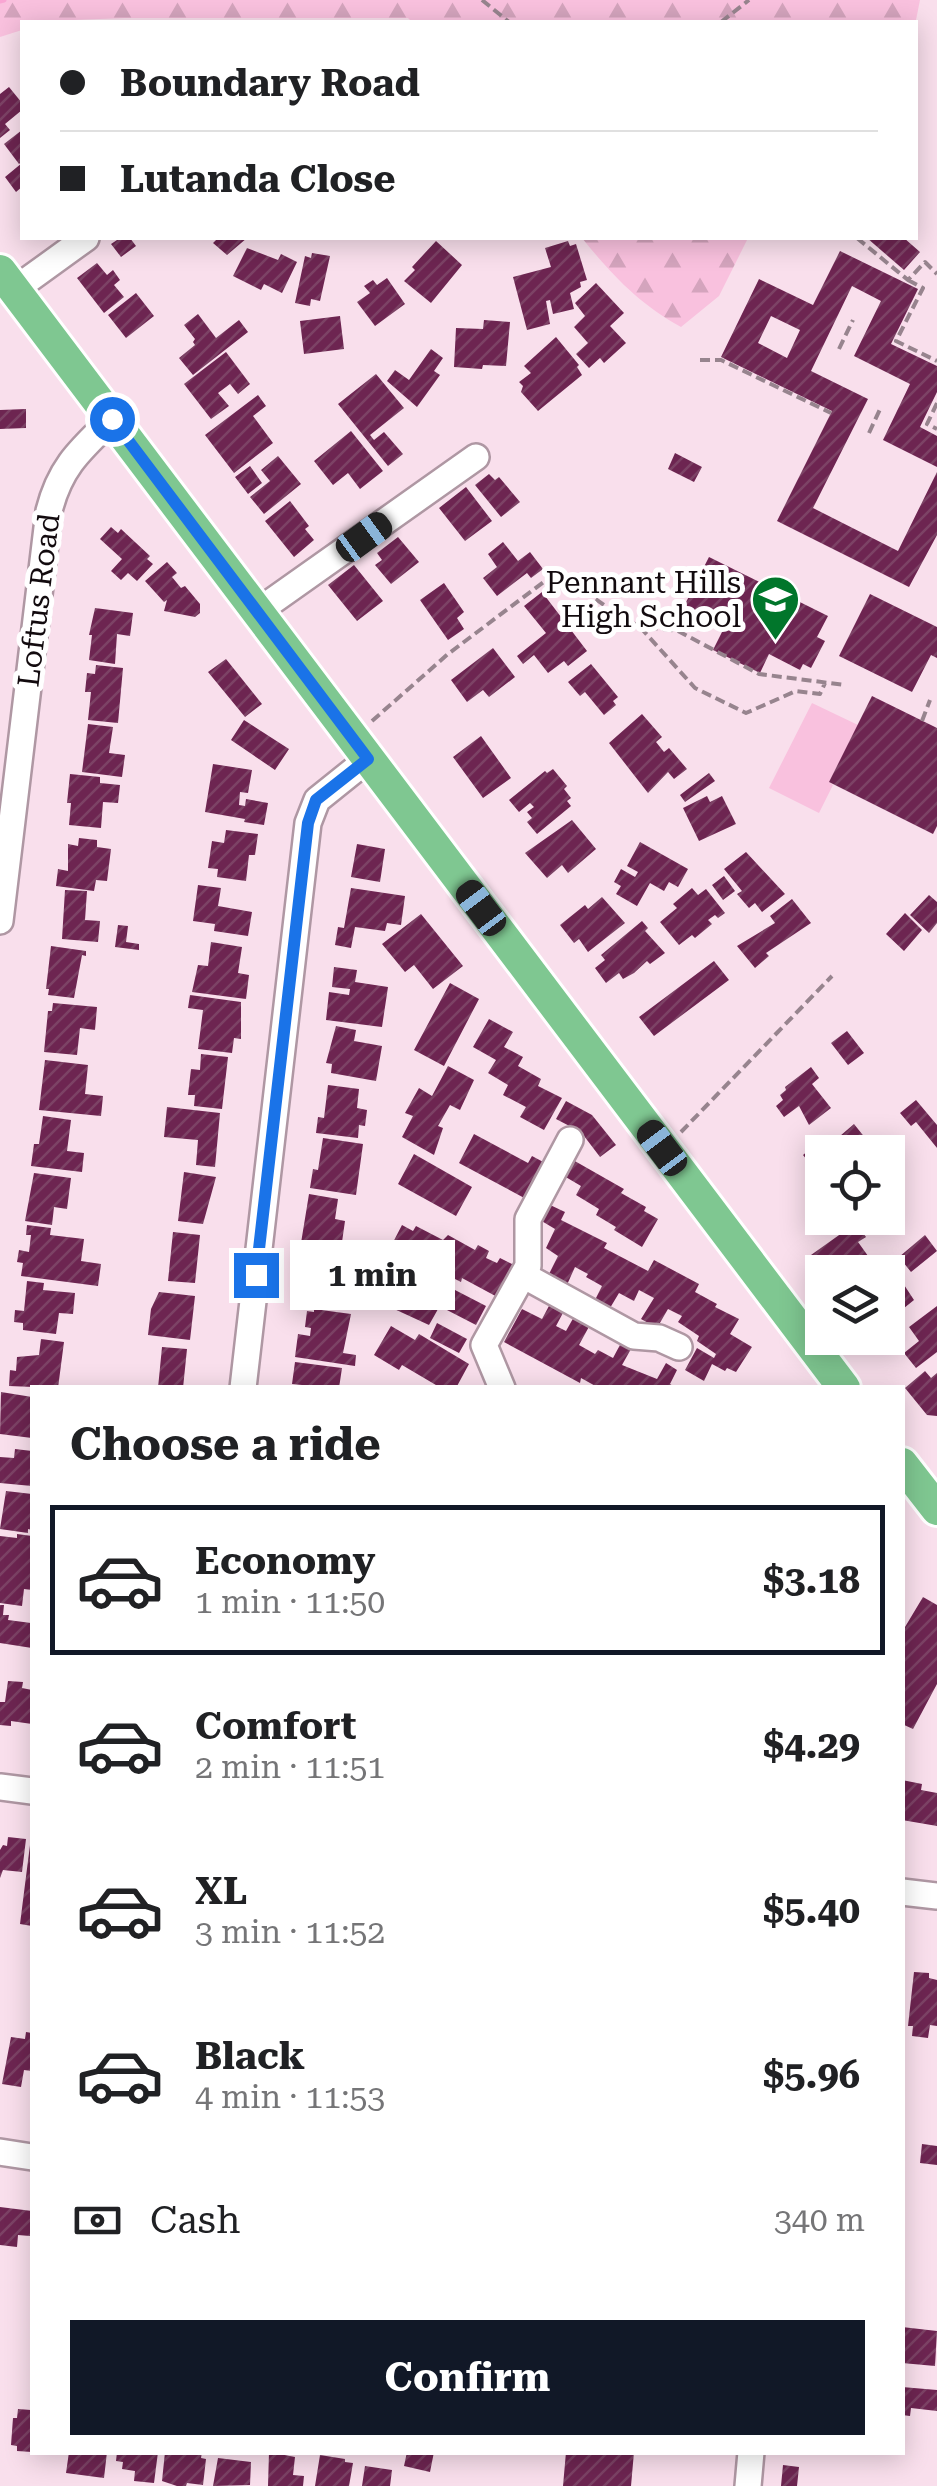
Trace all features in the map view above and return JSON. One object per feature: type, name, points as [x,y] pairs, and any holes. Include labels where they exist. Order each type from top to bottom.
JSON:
[{"type":"main road","points":[[7,280],[842,1385]]},
{"type":"main road","points":[[905,1468],[937,1510]]},
{"type":"street","points":[[7,280],[82,240]]},
{"type":"street","name":"Loftus Road","points":[[0,921],[49,511],[56,484],[72,457],[112,419]]},
{"type":"street","points":[[257,612],[476,457]]},
{"type":"street","points":[[243,1385],[308,823],[316,800],[368,759]]},
{"type":"street","points":[[501,1385],[484,1345],[528,1266],[528,1219],[570,1140]]},
{"type":"street","points":[[523,1275],[634,1336],[659,1338],[679,1347]]},
{"type":"street","points":[[0,1787],[30,1791]]},
{"type":"street","points":[[905,1892],[937,1896]]},
{"type":"street","points":[[0,2152],[30,2157]]},
{"type":"street","points":[[748,2486],[751,2455]]},
{"type":"path","points":[[482,0],[507,20]]},
{"type":"path","points":[[724,20],[749,0]]},
{"type":"path","points":[[859,240],[923,288],[896,341],[937,362]]},
{"type":"path","points":[[908,280],[925,262],[937,274]]},
{"type":"path","points":[[838,349],[853,320]]},
{"type":"path","points":[[700,360],[721,360],[830,414]]},
{"type":"path","points":[[937,404],[927,419],[927,424],[937,429]]},
{"type":"path","points":[[868,433],[881,406]]},
{"type":"path","points":[[372,721],[448,654],[557,572],[638,626],[695,688],[746,713],[796,691],[820,694],[825,683]]},
{"type":"path","points":[[678,631],[686,612]]},
{"type":"path","points":[[638,626],[678,631],[759,674],[846,685]]},
{"type":"path","points":[[922,721],[930,700]]},
{"type":"path","points":[[662,1148],[692,1122],[832,976]]},
{"type":"green space","points":[[0,0],[920,0],[916,20],[125,18],[20,20],[20,31],[0,37]]},
{"type":"green space","points":[[584,240],[747,240],[719,296],[681,327],[652,309]]},
{"type":"green space","points":[[812,703],[858,725],[829,782],[833,785],[819,813],[769,788]]},
{"type":"building","points":[[9,87],[20,101],[20,112],[5,124],[10,130],[0,138],[0,94]]},
{"type":"building","points":[[20,132],[19,164],[4,144]]},
{"type":"building","points":[[20,165],[20,189],[16,192],[5,177]]},
{"type":"building","points":[[132,240],[136,246],[121,257],[111,244]]},
{"type":"building","points":[[216,240],[245,240],[227,255],[213,243]]},
{"type":"building","points":[[869,240],[906,240],[920,252],[904,270]]},
{"type":"building","points":[[436,241],[462,265],[431,303],[404,281]]},
{"type":"building","points":[[568,241],[570,246],[576,244],[587,280],[570,293],[574,309],[553,314],[550,300],[546,301],[550,324],[527,330],[513,277],[551,267],[545,248]]},
{"type":"building","points":[[247,248],[278,260],[281,254],[297,262],[282,293],[264,284],[261,290],[233,276]]},
{"type":"building","points":[[840,251],[918,289],[891,344],[937,366],[937,392],[920,427],[937,436],[937,467],[883,440],[910,384],[854,356],[881,301],[852,286],[811,371],[868,399],[813,508],[898,551],[937,472],[937,535],[909,587],[777,521],[832,411],[721,357],[759,279],[813,305]],"holes":[[[771,316],[800,330],[787,358],[758,343]]]},
{"type":"building","points":[[312,253],[330,256],[320,301],[311,299],[310,306],[295,303],[305,256],[311,258]]},
{"type":"building","points":[[97,263],[107,275],[113,270],[120,280],[114,285],[124,297],[104,313],[77,278]]},
{"type":"building","points":[[387,278],[405,304],[375,326],[357,302],[370,293],[364,286],[373,280],[377,285]]},
{"type":"building","points":[[596,283],[624,313],[610,326],[626,343],[604,363],[600,358],[589,368],[576,354],[588,343],[574,327],[585,316],[575,303]]},
{"type":"building","points":[[136,293],[154,316],[126,338],[108,315]]},
{"type":"building","points":[[198,314],[216,338],[239,320],[248,332],[193,375],[179,358],[195,345],[184,325]]},
{"type":"building","points":[[340,316],[344,349],[304,354],[300,321]]},
{"type":"building","points":[[484,320],[510,322],[506,366],[454,367],[456,328],[483,329]]},
{"type":"building","points":[[556,337],[579,365],[582,375],[538,411],[521,392],[523,386],[519,382],[531,373],[524,366]]},
{"type":"building","points":[[431,349],[443,358],[434,371],[440,375],[417,407],[387,381],[395,370],[409,380]]},
{"type":"building","points":[[226,352],[250,384],[238,394],[230,384],[218,393],[229,406],[211,419],[184,384]]},
{"type":"building","points":[[376,374],[404,408],[370,435],[374,440],[384,432],[403,454],[388,466],[338,404]]},
{"type":"building","points":[[258,395],[266,406],[253,416],[273,443],[234,473],[205,435]]},
{"type":"building","points":[[26,409],[26,428],[0,429],[0,410]]},
{"type":"building","points":[[351,431],[383,471],[360,489],[348,473],[333,485],[314,461]]},
{"type":"building","points":[[675,453],[702,467],[694,482],[668,469]]},
{"type":"building","points":[[278,456],[301,484],[264,514],[250,497],[270,481],[261,470]]},
{"type":"building","points":[[250,466],[262,483],[248,494],[235,477]]},
{"type":"building","points":[[489,474],[495,480],[499,477],[520,502],[501,517],[475,485]]},
{"type":"building","points":[[466,487],[492,521],[465,541],[439,508]]},
{"type":"building","points":[[290,501],[309,526],[305,529],[314,540],[294,557],[265,521]]},
{"type":"building","points":[[111,527],[118,533],[121,529],[150,556],[147,559],[153,564],[137,581],[128,573],[121,580],[111,571],[122,559],[100,539]]},
{"type":"building","points":[[398,537],[419,562],[391,584],[375,565],[382,560],[377,553]]},
{"type":"building","points":[[503,542],[518,561],[530,552],[543,569],[531,578],[527,573],[497,596],[483,578],[497,567],[488,554]]},
{"type":"building","points":[[709,557],[828,616],[817,637],[825,641],[811,668],[803,664],[800,670],[769,654],[760,673],[713,650],[723,630],[682,610]]},
{"type":"building","points":[[167,562],[177,573],[172,577],[200,604],[200,613],[195,617],[164,611],[167,600],[164,602],[145,581]]},
{"type":"building","points":[[354,565],[383,601],[357,621],[328,585]]},
{"type":"building","points":[[444,583],[464,612],[457,618],[464,629],[448,640],[420,600]]},
{"type":"building","points":[[542,592],[587,651],[568,666],[564,661],[548,673],[534,655],[523,664],[517,656],[546,633],[524,606]]},
{"type":"building","points":[[870,594],[937,627],[937,658],[931,655],[912,692],[839,656]]},
{"type":"building","points":[[95,608],[133,613],[130,636],[117,634],[115,664],[89,660]]},
{"type":"building","points":[[493,648],[515,677],[489,697],[483,690],[467,702],[451,680]]},
{"type":"building","points":[[226,659],[262,704],[245,717],[208,672]]},
{"type":"building","points":[[591,664],[618,697],[613,701],[616,705],[604,715],[585,692],[580,696],[568,682]]},
{"type":"building","points":[[96,665],[123,668],[118,723],[88,720],[91,692],[85,692],[87,673],[95,674]]},
{"type":"building","points":[[872,696],[937,728],[937,826],[933,834],[829,782]]},
{"type":"building","points":[[642,714],[662,737],[656,742],[664,752],[669,748],[687,769],[674,779],[668,772],[648,793],[609,743]]},
{"type":"building","points":[[244,720],[289,749],[275,770],[231,740]]},
{"type":"building","points":[[88,724],[113,727],[109,753],[125,755],[122,777],[82,772]]},
{"type":"building","points":[[481,736],[511,778],[483,798],[453,757]]},
{"type":"building","points":[[213,764],[252,770],[248,793],[240,792],[239,805],[245,806],[246,799],[268,803],[264,825],[205,812]]},
{"type":"building","points":[[553,769],[567,786],[564,789],[571,798],[567,801],[571,806],[537,834],[527,822],[532,818],[527,812],[534,807],[530,803],[519,812],[509,800]]},
{"type":"building","points":[[709,773],[715,781],[685,802],[680,795]]},
{"type":"building","points":[[70,774],[100,777],[100,783],[120,785],[118,803],[103,802],[101,828],[69,825]]},
{"type":"building","points":[[707,796],[710,802],[722,796],[736,824],[699,841],[683,808]]},
{"type":"building","points":[[572,820],[596,849],[568,873],[562,865],[547,878],[525,853]]},
{"type":"building","points":[[226,830],[258,834],[255,855],[249,855],[246,881],[217,877],[218,869],[208,868],[212,841],[224,843]]},
{"type":"building","points":[[79,838],[97,840],[97,847],[111,849],[107,881],[96,880],[94,891],[56,886],[58,869],[68,871],[68,844],[78,846]]},
{"type":"building","points":[[640,842],[688,869],[678,887],[669,882],[664,891],[650,883],[637,906],[616,894],[621,886],[614,882],[621,869],[635,877],[638,872],[627,866]]},
{"type":"building","points":[[357,844],[385,849],[380,882],[351,877]]},
{"type":"building","points":[[746,852],[785,894],[762,912],[755,903],[749,908],[737,894],[742,891],[724,869]]},
{"type":"building","points":[[724,876],[735,891],[723,900],[712,885]]},
{"type":"building","points":[[198,885],[221,888],[218,906],[252,912],[248,936],[214,931],[215,924],[193,921]]},
{"type":"building","points":[[351,888],[405,896],[401,925],[387,923],[385,931],[355,927],[351,948],[335,945],[338,927],[344,928]]},
{"type":"building","points":[[692,888],[698,895],[706,889],[725,913],[718,918],[715,915],[708,920],[712,924],[679,945],[660,922]]},
{"type":"building","points":[[65,890],[87,891],[85,920],[100,921],[98,942],[62,939]]},
{"type":"building","points":[[929,895],[937,902],[937,923],[929,933],[910,915]]},
{"type":"building","points":[[602,897],[625,923],[588,952],[579,939],[574,943],[560,925]]},
{"type":"building","points":[[792,899],[811,923],[766,953],[769,956],[755,968],[737,946],[775,923],[770,916]]},
{"type":"building","points":[[905,913],[922,930],[904,951],[886,934]]},
{"type":"building","points":[[421,914],[463,966],[433,989],[414,965],[405,972],[382,944]]},
{"type":"building","points":[[642,921],[648,928],[645,931],[665,953],[623,979],[619,973],[606,983],[595,968],[605,960],[601,955]]},
{"type":"building","points":[[118,925],[128,926],[126,942],[139,944],[139,950],[115,947]]},
{"type":"building","points":[[211,942],[242,947],[238,973],[249,975],[246,999],[192,992],[198,965],[208,966]]},
{"type":"building","points":[[51,946],[86,951],[74,998],[48,995]]},
{"type":"building","points":[[714,961],[729,980],[654,1036],[639,1017]]},
{"type":"building","points":[[334,967],[357,970],[355,982],[388,987],[382,1027],[326,1020],[329,992],[349,995],[350,989],[332,987]]},
{"type":"building","points":[[450,983],[479,999],[444,1066],[414,1050]]},
{"type":"building","points":[[190,995],[241,1002],[241,1039],[234,1038],[232,1053],[198,1049],[203,1010],[188,1008]]},
{"type":"building","points":[[53,1003],[97,1007],[95,1030],[80,1028],[77,1055],[44,1052],[48,1011],[52,1011]]},
{"type":"building","points":[[489,1019],[513,1032],[504,1047],[523,1057],[518,1066],[541,1079],[538,1086],[562,1098],[544,1130],[520,1117],[526,1107],[503,1095],[508,1085],[488,1073],[496,1060],[473,1047]]},
{"type":"building","points":[[336,1026],[356,1030],[354,1041],[382,1046],[376,1081],[331,1073],[332,1064],[326,1063]]},
{"type":"building","points":[[847,1031],[864,1053],[848,1065],[831,1043]]},
{"type":"building","points":[[201,1054],[228,1057],[222,1109],[194,1106],[195,1095],[188,1095],[191,1069],[200,1070]]},
{"type":"building","points":[[45,1060],[88,1065],[85,1094],[103,1096],[101,1116],[39,1110]]},
{"type":"building","points":[[448,1066],[474,1080],[460,1110],[450,1105],[438,1126],[443,1128],[434,1155],[402,1137],[413,1116],[405,1113],[419,1088],[432,1096]]},
{"type":"building","points":[[811,1067],[819,1078],[812,1084],[831,1108],[809,1125],[799,1106],[784,1117],[776,1106],[783,1100],[780,1095],[785,1087]]},
{"type":"building","points":[[328,1085],[359,1089],[357,1108],[367,1110],[365,1126],[359,1125],[358,1138],[316,1133],[318,1117],[324,1118]]},
{"type":"building","points":[[916,1100],[937,1125],[937,1148],[916,1122],[911,1126],[900,1113]]},
{"type":"building","points":[[566,1101],[592,1115],[616,1145],[600,1157],[581,1132],[556,1119]]},
{"type":"building","points":[[167,1107],[220,1113],[215,1167],[196,1165],[198,1140],[164,1137]]},
{"type":"building","points":[[43,1116],[71,1120],[67,1151],[84,1153],[82,1172],[31,1166]]},
{"type":"building","points":[[854,1124],[863,1135],[841,1135]]},
{"type":"building","points":[[474,1134],[528,1163],[532,1156],[547,1164],[528,1200],[459,1163]]},
{"type":"building","points":[[323,1138],[363,1144],[356,1195],[310,1188],[313,1169],[318,1170]]},
{"type":"building","points":[[414,1154],[472,1187],[456,1216],[398,1184]]},
{"type":"building","points":[[573,1160],[624,1189],[621,1193],[658,1219],[642,1247],[614,1230],[616,1227],[596,1215],[599,1209],[576,1195],[581,1186],[564,1176]]},
{"type":"building","points":[[184,1172],[216,1177],[203,1224],[178,1221]]},
{"type":"building","points":[[34,1173],[71,1178],[67,1209],[54,1207],[52,1225],[25,1221]]},
{"type":"building","points":[[309,1194],[338,1199],[335,1219],[345,1221],[341,1249],[301,1243]]},
{"type":"building","points":[[548,1204],[565,1212],[561,1220],[607,1243],[604,1248],[648,1271],[654,1260],[699,1284],[695,1292],[739,1319],[730,1334],[752,1347],[736,1372],[712,1364],[704,1381],[685,1370],[697,1348],[714,1358],[716,1354],[678,1322],[682,1316],[668,1309],[657,1328],[641,1319],[654,1298],[639,1290],[634,1301],[619,1293],[607,1313],[592,1306],[602,1286],[586,1277],[588,1274],[575,1267],[566,1287],[547,1278],[558,1256],[546,1248],[555,1229],[540,1220]]},
{"type":"building","points":[[27,1225],[51,1228],[50,1235],[84,1239],[81,1261],[101,1264],[98,1286],[21,1276],[23,1263],[17,1262],[19,1250],[29,1252],[31,1235],[26,1235]]},
{"type":"building","points":[[402,1225],[413,1231],[416,1226],[443,1240],[448,1235],[475,1250],[478,1245],[489,1251],[486,1258],[497,1263],[500,1258],[518,1267],[501,1299],[462,1278],[461,1282],[440,1274],[389,1250]]},
{"type":"building","points":[[173,1232],[200,1235],[195,1283],[168,1281]]},
{"type":"building","points":[[839,1235],[866,1237],[858,1242],[867,1255],[811,1255]]},
{"type":"building","points":[[925,1235],[937,1251],[911,1272],[905,1264],[905,1255],[901,1255]]},
{"type":"building","points":[[323,1252],[347,1255],[339,1308],[306,1303],[309,1261],[322,1263]]},
{"type":"building","points":[[397,1273],[419,1287],[421,1282],[446,1295],[429,1325],[379,1302]]},
{"type":"building","points":[[27,1281],[44,1283],[43,1290],[75,1293],[73,1314],[59,1313],[56,1334],[23,1330],[23,1323],[14,1322],[15,1310],[24,1311]]},
{"type":"building","points":[[905,1286],[914,1300],[905,1307]]},
{"type":"building","points":[[455,1290],[486,1306],[476,1325],[445,1309]]},
{"type":"building","points":[[159,1292],[195,1296],[190,1340],[148,1335],[151,1309]]},
{"type":"building","points":[[550,1304],[564,1311],[556,1326],[566,1331],[575,1315],[591,1323],[579,1345],[613,1358],[621,1343],[631,1349],[622,1365],[657,1379],[666,1363],[677,1370],[672,1385],[594,1385],[581,1378],[580,1383],[504,1342],[522,1309],[542,1319]]},
{"type":"building","points":[[937,1306],[937,1352],[916,1368],[905,1354],[919,1341],[909,1327]]},
{"type":"building","points":[[307,1311],[351,1314],[343,1353],[356,1355],[355,1366],[295,1357],[298,1334],[310,1336],[311,1328],[305,1327]]},
{"type":"building","points":[[437,1323],[467,1339],[459,1353],[430,1338]]},
{"type":"building","points":[[391,1326],[415,1340],[419,1334],[469,1364],[458,1385],[436,1385],[402,1365],[399,1370],[374,1355]]},
{"type":"building","points":[[41,1339],[64,1342],[58,1385],[9,1386],[10,1370],[16,1371],[17,1357],[39,1355]]},
{"type":"building","points":[[162,1347],[187,1349],[183,1385],[158,1385]]},
{"type":"building","points":[[295,1362],[342,1368],[339,1385],[292,1384]]},
{"type":"building","points":[[925,1371],[931,1378],[937,1373],[937,1416],[927,1415],[905,1388]]},
{"type":"building","points":[[1,1392],[30,1397],[30,1438],[0,1434]]},
{"type":"building","points":[[15,1449],[30,1451],[30,1486],[0,1483],[0,1457],[14,1458]]},
{"type":"building","points":[[6,1491],[30,1494],[28,1533],[0,1529]]},
{"type":"building","points":[[17,1534],[30,1536],[30,1590],[24,1589],[22,1606],[0,1603],[0,1536],[17,1538]]},
{"type":"building","points":[[923,1597],[937,1605],[937,1684],[913,1729],[905,1725],[905,1627]]},
{"type":"building","points":[[0,1605],[4,1605],[3,1615],[9,1615],[8,1620],[30,1623],[30,1648],[0,1643]]},
{"type":"building","points":[[8,1681],[23,1682],[22,1688],[30,1690],[30,1724],[11,1721],[11,1726],[0,1725],[0,1702],[5,1702]]},
{"type":"building","points":[[905,1781],[937,1793],[937,1826],[905,1821]]},
{"type":"building","points":[[8,1837],[26,1839],[22,1872],[3,1870],[0,1878],[0,1850],[7,1846]]},
{"type":"building","points":[[30,1845],[30,1926],[20,1924]]},
{"type":"building","points":[[914,1972],[929,1973],[929,1978],[937,1980],[937,2026],[930,2025],[928,2038],[912,2036],[913,2026],[908,2026]]},
{"type":"building","points":[[26,2032],[30,2033],[30,2071],[24,2070],[21,2087],[2,2084],[11,2037],[25,2039]]},
{"type":"building","points":[[922,2144],[937,2146],[937,2165],[920,2163]]},
{"type":"building","points":[[0,2207],[30,2211],[30,2236],[18,2235],[17,2247],[0,2245]]},
{"type":"building","points":[[905,2327],[937,2331],[935,2366],[905,2363]]},
{"type":"building","points":[[905,2387],[937,2390],[937,2411],[911,2408],[910,2416],[905,2415]]},
{"type":"building","points":[[18,2409],[30,2410],[30,2452],[17,2451],[17,2446],[11,2445],[13,2418],[17,2418]]},
{"type":"building","points":[[69,2455],[107,2455],[104,2478],[66,2473]]},
{"type":"building","points":[[117,2455],[158,2455],[154,2483],[134,2481],[135,2471],[122,2469],[123,2462],[116,2461]]},
{"type":"building","points":[[165,2455],[202,2455],[206,2459],[203,2485],[177,2486],[162,2481]]},
{"type":"building","points":[[269,2455],[295,2457],[293,2475],[304,2476],[303,2486],[268,2486]]},
{"type":"building","points":[[320,2455],[353,2463],[349,2486],[315,2486]]},
{"type":"building","points":[[406,2455],[433,2455],[430,2472],[404,2466]]},
{"type":"building","points":[[566,2455],[634,2455],[631,2486],[563,2486]]},
{"type":"building","points":[[218,2458],[251,2462],[250,2485],[213,2486]]},
{"type":"building","points":[[783,2465],[799,2467],[797,2486],[781,2486]]},
{"type":"building","points":[[365,2466],[392,2470],[390,2486],[362,2486]]},
{"type":"waterway","points":[[0,1],[4,0]]},
{"type":"place","name":"Pennant Hills High School","points":[[776,642]]},
{"type":"route","points":[[112,419],[368,759],[316,800],[308,823],[256,1275]]}]
